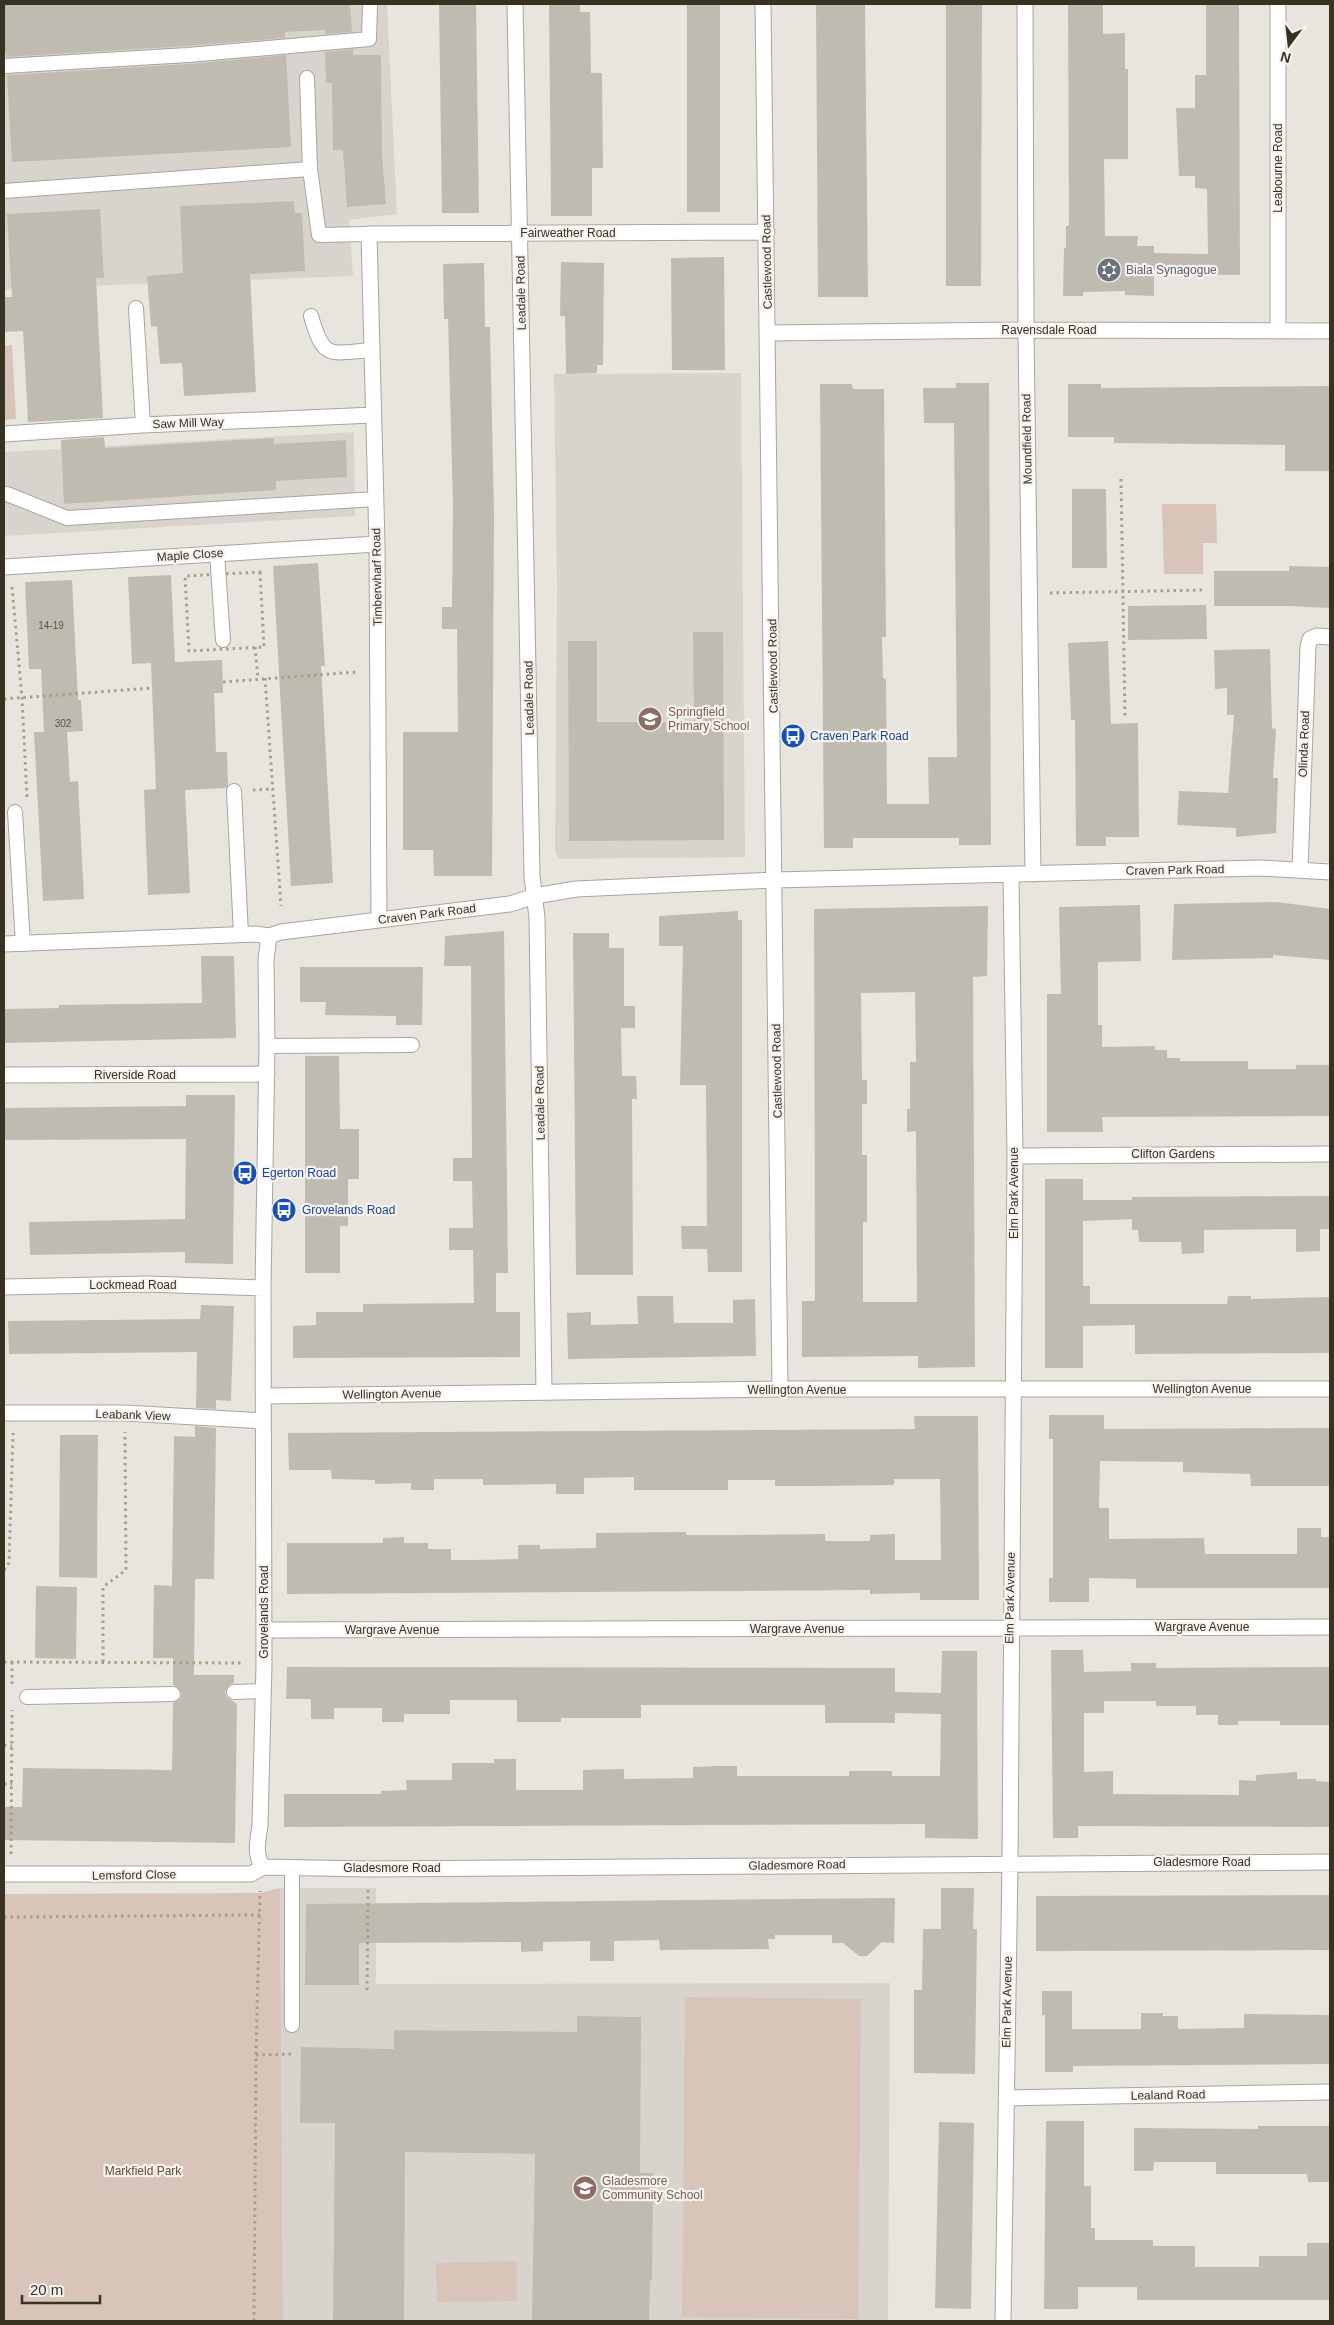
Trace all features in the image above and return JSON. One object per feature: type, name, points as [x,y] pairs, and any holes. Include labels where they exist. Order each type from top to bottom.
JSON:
[{"type":"street","name":"Leadale Road","points":[[515,4],[544,1392]]},
{"type":"street","name":"Castlewood Road","points":[[763,4],[769,333],[780,1389]]},
{"type":"street","name":"Moundfield Road","points":[[1025,4],[1026,330],[1033,874]]},
{"type":"street","name":"Leabourne Road","points":[[1278,4],[1278,331]]},
{"type":"street","name":"Fairweather Road","points":[[369,234],[767,232]]},
{"type":"street","name":"Timberwharf Road","points":[[369,234],[377,544],[379,920]]},
{"type":"street","name":"Ravensdale Road","points":[[769,333],[1026,330],[1330,331]]},
{"type":"street","name":"Saw Mill Way","points":[[4,434],[143,425],[373,415]]},
{"type":"street","name":"Maple Close","points":[[4,567],[377,544]]},
{"type":"street","name":"Olinda Road","points":[[1300,870],[1308,647],[1310,639],[1317,636],[1330,637]]},
{"type":"street","name":"Craven Park Road","points":[[4,944],[241,935],[269,936],[281,932],[510,904],[535,896],[576,889],[775,880],[1260,868],[1330,872]]},
{"type":"street","name":"Elm Park Avenue","points":[[1003,2321],[1010,1863],[1010,1628],[1015,1156],[1011,874]]},
{"type":"street","name":"Grovelands Road","points":[[263,1867],[258,1856],[257,1844],[260,1826],[264,1664],[263,1288],[267,1074],[266,960],[269,936]]},
{"type":"street","name":"Riverside Road","points":[[4,1076],[267,1074]]},
{"type":"street","name":"Clifton Gardens","points":[[1015,1156],[1330,1154]]},
{"type":"street","name":"Lockmead Road","points":[[4,1287],[147,1284],[263,1288]]},
{"type":"street","name":"Wellington Avenue","points":[[264,1396],[780,1389],[1330,1388]]},
{"type":"street","name":"Leabank View","points":[[9,1413],[125,1413],[263,1421]]},
{"type":"street","name":"Wargrave Avenue","points":[[264,1630],[1330,1627]]},
{"type":"street","name":"Gladesmore Road","points":[[263,1867],[369,1869],[1330,1862]]},
{"type":"street","name":"Lemsford Close","points":[[8,1874],[251,1874],[263,1867]]},
{"type":"street","name":"Lealand Road","points":[[1006,2098],[1330,2092]]},
{"type":"lane","points":[[4,66],[188,55],[370,39],[370,4]]},
{"type":"lane","points":[[308,78],[310,169],[319,235],[369,234]]},
{"type":"lane","points":[[4,191],[310,169]]},
{"type":"lane","points":[[136,308],[143,425]]},
{"type":"lane","points":[[311,316],[318,341],[329,351],[343,353],[372,350]]},
{"type":"lane","points":[[7,494],[67,518],[376,499]]},
{"type":"lane","points":[[217,553],[223,640]]},
{"type":"lane","points":[[234,791],[241,935]]},
{"type":"lane","points":[[15,812],[23,944]]},
{"type":"lane","points":[[267,1046],[412,1045]]},
{"type":"lane","points":[[234,1692],[263,1692]]},
{"type":"lane","points":[[27,1697],[173,1694]]},
{"type":"lane","points":[[292,1869],[292,2025]]},
{"type":"path","points":[[1122,479],[1125,719]]},
{"type":"path","points":[[12,584],[22,698],[27,797],[15,812]]},
{"type":"path","points":[[1029,594],[1204,590]]},
{"type":"path","points":[[255,647],[258,679]]},
{"type":"path","points":[[223,682],[378,670]]},
{"type":"path","points":[[265,678],[281,906]]},
{"type":"path","points":[[4,699],[152,688]]},
{"type":"path","points":[[4,1570],[9,1563],[9,1413]]},
{"type":"path","points":[[102,1662],[103,1588],[126,1570],[125,1413]]},
{"type":"path","points":[[4,1662],[264,1664]]},
{"type":"path","points":[[12,1662],[12,1690]]},
{"type":"path","points":[[8,1874],[12,1784],[12,1708]]},
{"type":"path","points":[[4,1745],[12,1746]]},
{"type":"path","points":[[4,1784],[12,1784]]},
{"type":"path","points":[[367,1990],[369,1869]]},
{"type":"path","points":[[4,1917],[260,1915],[256,2054],[254,2321]]},
{"type":"path","points":[[256,2054],[292,2054]]},
{"type":"shaded area","points":[[4,4],[387,4],[397,214],[349,220],[353,276],[4,289]]},
{"type":"shaded area","name":"Springfield Primary School","points":[[741,373],[745,857],[559,859],[555,852],[557,586],[554,374]]},
{"type":"shaded area","points":[[354,432],[355,516],[4,536],[4,452]]},
{"type":"shaded area","name":"Gladesmore Community School","points":[[280,1888],[376,1888],[376,1984],[890,1983],[888,2321],[283,2321]]},
{"type":"green space","points":[[12,345],[16,419],[4,420],[4,346]]},
{"type":"green space","points":[[1162,504],[1216,504],[1217,543],[1203,543],[1203,574],[1164,574]]},
{"type":"green space","name":"Markfield Park","points":[[280,1888],[283,2321],[4,2321],[4,1894],[260,1893]]},
{"type":"green space","points":[[685,1997],[861,1999],[858,2319],[682,2317]]},
{"type":"green space","points":[[517,2261],[517,2301],[437,2302],[436,2263]]},
{"type":"building","points":[[4,4],[350,4],[352,32],[325,34],[325,30],[285,32],[285,38],[6,57],[6,53],[4,53]]},
{"type":"building","points":[[439,4],[476,4],[479,213],[442,213]]},
{"type":"building","points":[[549,4],[580,4],[580,12],[590,12],[591,73],[602,73],[603,168],[592,168],[592,216],[551,216]]},
{"type":"building","points":[[687,4],[720,4],[720,212],[687,212]]},
{"type":"building","points":[[816,4],[865,4],[868,297],[818,297]]},
{"type":"building","points":[[946,4],[982,4],[981,286],[946,286]]},
{"type":"building","points":[[1068,4],[1103,4],[1103,34],[1125,33],[1125,69],[1128,69],[1128,159],[1104,159],[1105,236],[1138,236],[1137,246],[1154,246],[1154,253],[1208,254],[1207,189],[1195,188],[1195,176],[1179,176],[1176,108],[1195,108],[1195,75],[1206,75],[1206,4],[1239,4],[1240,275],[1154,274],[1154,296],[1125,295],[1125,291],[1083,292],[1083,296],[1063,296],[1064,248],[1066,248],[1066,226],[1069,226]]},
{"type":"building","points":[[353,49],[353,55],[381,55],[382,154],[386,204],[347,207],[343,150],[333,150],[332,83],[326,83],[325,52]]},
{"type":"building","points":[[286,55],[291,147],[12,162],[7,75],[189,64]]},
{"type":"building","points":[[294,201],[295,213],[302,213],[305,271],[250,274],[256,392],[184,396],[182,363],[160,364],[157,326],[151,327],[147,276],[183,273],[180,206]]},
{"type":"building","points":[[100,209],[104,278],[96,278],[103,418],[28,422],[23,331],[4,332],[4,297],[12,297],[7,214]]},
{"type":"building","points":[[724,257],[725,370],[672,370],[671,258]]},
{"type":"building","points":[[561,262],[604,263],[603,365],[597,365],[597,373],[566,374],[565,316],[560,316]]},
{"type":"building","points":[[484,263],[485,327],[490,327],[494,513],[492,876],[434,876],[433,850],[403,850],[403,732],[458,732],[457,629],[442,629],[442,607],[452,607],[453,505],[448,319],[444,319],[443,264]]},
{"type":"building","points":[[956,383],[989,383],[991,845],[959,845],[959,838],[853,838],[853,848],[824,848],[820,384],[852,384],[853,389],[884,389],[886,637],[882,637],[883,678],[886,679],[887,804],[929,804],[928,757],[957,757],[954,423],[924,423],[923,388],[956,388]]},
{"type":"building","points":[[1068,384],[1101,384],[1101,388],[1330,386],[1330,471],[1285,471],[1285,445],[1114,443],[1114,437],[1068,437]]},
{"type":"building","points":[[104,437],[105,448],[274,438],[274,444],[346,440],[347,477],[276,481],[276,490],[64,504],[61,440]]},
{"type":"building","points":[[1072,489],[1106,489],[1107,568],[1072,568]]},
{"type":"building","points":[[318,563],[325,666],[321,666],[333,883],[291,886],[273,566]]},
{"type":"building","points":[[1289,566],[1330,567],[1330,608],[1214,606],[1214,571],[1289,571]]},
{"type":"building","points":[[171,575],[175,662],[222,660],[223,693],[214,693],[216,752],[227,752],[228,785],[226,788],[185,790],[190,893],[148,895],[144,790],[156,789],[151,663],[132,664],[128,577]]},
{"type":"building","points":[[72,580],[78,700],[81,700],[83,731],[67,732],[70,782],[78,781],[84,899],[43,901],[34,732],[44,732],[41,669],[29,669],[25,582]]},
{"type":"building","points":[[1206,605],[1207,639],[1128,640],[1128,606]]},
{"type":"building","points":[[693,632],[723,632],[724,840],[569,841],[568,641],[597,641],[597,722],[694,722]]},
{"type":"building","points":[[1108,641],[1111,724],[1138,723],[1139,837],[1106,837],[1106,846],[1076,846],[1075,720],[1071,720],[1068,643]]},
{"type":"building","points":[[1270,649],[1272,728],[1276,729],[1273,778],[1278,778],[1276,833],[1236,837],[1236,828],[1177,825],[1179,791],[1228,793],[1234,715],[1227,715],[1227,688],[1215,689],[1214,650]]},
{"type":"building","points":[[1277,902],[1330,909],[1330,960],[1273,955],[1273,958],[1172,960],[1174,904]]},
{"type":"building","points":[[1140,905],[1141,961],[1098,962],[1098,1025],[1102,1025],[1102,1047],[1155,1046],[1155,1050],[1167,1050],[1167,1058],[1180,1058],[1180,1061],[1248,1061],[1248,1069],[1296,1069],[1296,1065],[1330,1065],[1330,1116],[1102,1117],[1103,1132],[1047,1132],[1047,994],[1061,994],[1059,907]]},
{"type":"building","points":[[988,906],[987,976],[973,977],[975,1367],[918,1368],[918,1356],[802,1357],[802,1301],[815,1301],[814,909]],"holes":[[[915,992],[916,1062],[910,1062],[910,1109],[907,1109],[907,1132],[916,1131],[917,1302],[863,1302],[863,1222],[867,1222],[867,1155],[862,1155],[862,1104],[867,1104],[867,1080],[862,1080],[861,993]]]},
{"type":"building","points":[[738,911],[738,920],[742,920],[742,1272],[708,1272],[707,1249],[682,1249],[681,1226],[707,1226],[706,1085],[680,1085],[683,946],[659,946],[659,916]]},
{"type":"building","points":[[504,931],[508,1273],[496,1273],[496,1312],[520,1312],[520,1357],[293,1358],[293,1326],[316,1325],[316,1312],[363,1312],[363,1304],[474,1303],[473,1250],[449,1250],[449,1228],[473,1228],[472,1181],[453,1181],[453,1158],[472,1158],[471,966],[444,966],[445,936]]},
{"type":"building","points":[[573,933],[609,933],[609,948],[624,948],[624,1006],[635,1006],[635,1028],[621,1028],[622,1076],[636,1076],[637,1099],[632,1099],[633,1275],[576,1275]]},
{"type":"building","points":[[201,956],[234,956],[236,1038],[4,1043],[4,1009],[59,1008],[59,1005],[202,1003]]},
{"type":"building","points":[[300,967],[423,967],[422,1025],[396,1025],[396,1016],[325,1015],[326,1002],[300,1002]]},
{"type":"building","points":[[305,1056],[339,1056],[340,1129],[359,1129],[359,1179],[348,1179],[348,1226],[340,1226],[340,1273],[305,1273]]},
{"type":"building","points":[[186,1095],[235,1095],[233,1264],[185,1263],[185,1252],[30,1255],[29,1222],[185,1219],[186,1139],[4,1140],[4,1108],[186,1106]]},
{"type":"building","points":[[1045,1179],[1083,1179],[1083,1200],[1132,1200],[1132,1197],[1330,1196],[1330,1229],[1320,1229],[1320,1251],[1296,1252],[1296,1229],[1204,1230],[1204,1253],[1182,1254],[1181,1242],[1139,1242],[1138,1230],[1132,1230],[1132,1219],[1083,1221],[1083,1286],[1090,1286],[1090,1304],[1227,1304],[1228,1296],[1251,1296],[1251,1299],[1330,1297],[1330,1353],[1135,1354],[1135,1325],[1083,1326],[1083,1368],[1045,1368]]},
{"type":"building","points":[[637,1296],[673,1296],[674,1323],[733,1323],[733,1300],[755,1299],[756,1356],[568,1359],[567,1313],[591,1312],[591,1325],[638,1324]]},
{"type":"building","points":[[201,1305],[234,1306],[231,1401],[216,1400],[216,1409],[196,1408],[197,1352],[9,1354],[8,1321],[200,1319]]},
{"type":"building","points":[[1049,1415],[1104,1415],[1104,1429],[1330,1428],[1330,1486],[1251,1486],[1250,1474],[1183,1472],[1183,1462],[1100,1461],[1099,1508],[1109,1508],[1109,1539],[1204,1538],[1205,1554],[1297,1554],[1297,1528],[1321,1528],[1321,1537],[1330,1537],[1330,1588],[1136,1588],[1136,1579],[1089,1578],[1089,1602],[1049,1602],[1049,1578],[1053,1578],[1053,1439],[1049,1439]]},
{"type":"building","points":[[914,1416],[978,1416],[979,1600],[920,1600],[920,1593],[870,1594],[870,1590],[287,1594],[287,1543],[383,1543],[383,1538],[404,1537],[404,1543],[428,1543],[428,1549],[451,1549],[451,1560],[474,1560],[518,1559],[518,1545],[540,1545],[540,1549],[596,1548],[596,1533],[686,1532],[686,1535],[825,1534],[825,1541],[870,1541],[870,1535],[895,1534],[895,1560],[941,1560],[940,1479],[894,1479],[894,1485],[821,1486],[775,1486],[775,1480],[728,1480],[728,1490],[634,1490],[634,1477],[584,1478],[584,1494],[556,1494],[556,1484],[483,1485],[483,1479],[434,1479],[434,1490],[411,1490],[411,1483],[375,1484],[375,1480],[332,1479],[331,1470],[289,1470],[288,1433],[915,1429]]},
{"type":"building","points":[[195,1426],[216,1428],[214,1579],[195,1579],[194,1675],[234,1675],[234,1683],[229,1685],[225,1692],[227,1697],[237,1704],[235,1843],[4,1840],[4,1807],[22,1807],[23,1768],[172,1770],[173,1703],[180,1699],[182,1693],[178,1687],[173,1685],[173,1658],[153,1658],[154,1585],[172,1586],[174,1436],[195,1437]]},
{"type":"building","points":[[60,1435],[98,1435],[97,1578],[59,1577]]},
{"type":"building","points":[[36,1586],[77,1587],[76,1659],[35,1658]]},
{"type":"building","points":[[1051,1650],[1083,1650],[1084,1672],[1131,1671],[1131,1663],[1156,1663],[1156,1668],[1330,1667],[1330,1725],[1280,1725],[1280,1721],[1238,1721],[1238,1725],[1218,1725],[1218,1715],[1196,1715],[1196,1706],[1156,1706],[1156,1701],[1104,1701],[1104,1713],[1084,1713],[1084,1772],[1113,1771],[1113,1794],[1239,1795],[1239,1780],[1256,1781],[1256,1775],[1297,1772],[1297,1779],[1316,1779],[1316,1781],[1330,1782],[1330,1827],[1078,1826],[1078,1838],[1053,1838]]},
{"type":"building","points":[[942,1651],[977,1651],[978,1839],[925,1838],[925,1824],[284,1827],[284,1794],[381,1794],[381,1791],[407,1790],[406,1780],[452,1780],[452,1763],[494,1763],[494,1759],[516,1759],[516,1790],[583,1790],[583,1770],[624,1769],[624,1779],[693,1778],[693,1767],[715,1766],[737,1766],[737,1776],[849,1776],[849,1771],[892,1771],[892,1776],[940,1776],[941,1714],[895,1713],[895,1723],[825,1723],[825,1705],[641,1705],[641,1718],[561,1718],[561,1722],[517,1722],[517,1700],[450,1700],[450,1714],[404,1714],[404,1722],[382,1722],[382,1708],[334,1708],[334,1719],[311,1719],[311,1699],[286,1699],[287,1667],[895,1668],[895,1692],[941,1693]]},
{"type":"building","points":[[941,1888],[974,1888],[973,1929],[977,1929],[975,2074],[914,2073],[914,1990],[922,1990],[923,1929],[941,1929]]},
{"type":"building","points":[[1330,1895],[1330,1950],[1036,1951],[1036,1896]]},
{"type":"building","points":[[895,1898],[894,1943],[882,1942],[867,1956],[859,1956],[843,1943],[832,1943],[832,1935],[775,1935],[775,1939],[768,1939],[769,1949],[660,1950],[659,1940],[614,1941],[614,1961],[590,1961],[590,1941],[543,1942],[543,1951],[521,1952],[521,1942],[359,1943],[359,1985],[305,1985],[306,1904]]},
{"type":"building","points":[[1042,1991],[1072,1991],[1072,2029],[1141,2029],[1141,2013],[1163,2013],[1163,2016],[1178,2016],[1178,2029],[1244,2028],[1244,2014],[1330,2015],[1330,2064],[1073,2066],[1073,2072],[1045,2072],[1045,2015],[1042,2015]]},
{"type":"building","points":[[577,2016],[641,2017],[640,2173],[653,2173],[652,2280],[650,2280],[649,2321],[532,2321],[535,2154],[405,2152],[404,2321],[333,2321],[335,2123],[300,2123],[301,2047],[394,2049],[394,2030],[577,2032]]},
{"type":"building","points":[[1046,2121],[1084,2121],[1084,2186],[1091,2186],[1091,2228],[1095,2228],[1095,2240],[1153,2240],[1153,2246],[1195,2246],[1195,2267],[1259,2267],[1259,2256],[1307,2256],[1307,2243],[1330,2243],[1330,2300],[1137,2300],[1137,2287],[1078,2287],[1078,2309],[1044,2309]]},
{"type":"building","points":[[939,2122],[974,2123],[971,2309],[935,2308]]},
{"type":"building","points":[[1258,2126],[1330,2126],[1330,2182],[1308,2182],[1307,2174],[1216,2174],[1216,2162],[1154,2162],[1153,2171],[1134,2171],[1134,2128],[1258,2129]]},
{"type":"place","name":"Biala Synagogue","points":[[1109,270]]},
{"type":"place","name":"Springfield Primary School","points":[[650,719]]},
{"type":"place","name":"Craven Park Road","points":[[793,736]]},
{"type":"place","name":"Egerton Road","points":[[245,1173]]},
{"type":"place","name":"Grovelands Road","points":[[284,1210]]},
{"type":"place","name":"Gladesmore Community School","points":[[585,2188]]}]
